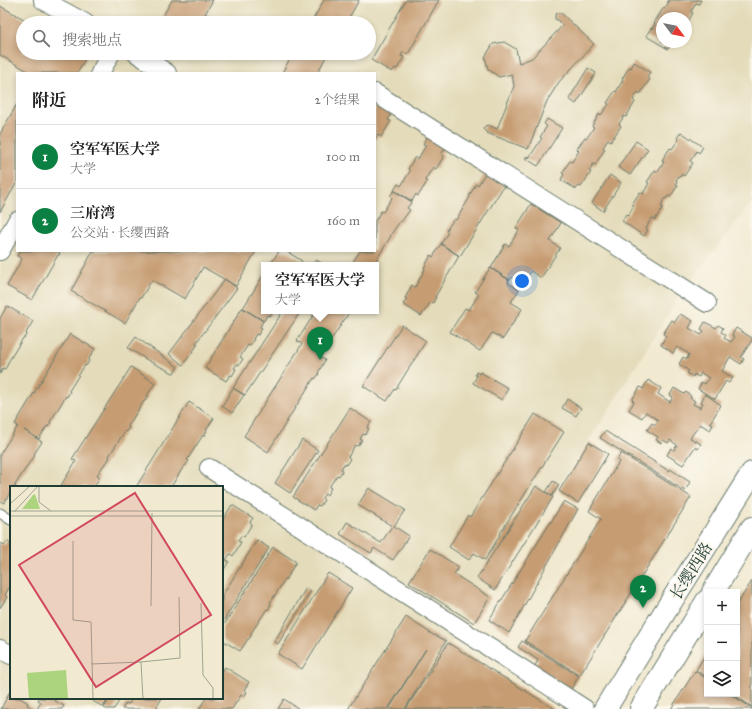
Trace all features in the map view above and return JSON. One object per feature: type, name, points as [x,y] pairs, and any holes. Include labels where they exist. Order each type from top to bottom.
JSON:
[{"type":"main road","name":"长缨西路","points":[[605,709],[752,473]]},
{"type":"main road","name":"长缨西路","points":[[715,589],[752,528]]},
{"type":"main road","name":"长缨西路","points":[[641,709],[704,607]]},
{"type":"street","points":[[43,0],[72,16]]},
{"type":"street","points":[[101,72],[107,60]]},
{"type":"street","points":[[147,60],[165,72]]},
{"type":"street","points":[[376,94],[707,303]]},
{"type":"street","points":[[0,251],[16,223]]},
{"type":"street","points":[[209,468],[585,709]]},
{"type":"street","points":[[0,649],[10,655]]},
{"type":"lane","points":[[0,513],[10,519]]},
{"type":"shaded area","points":[[0,0],[752,0],[752,202],[680,295],[599,425],[407,709],[0,709]]},
{"type":"building","points":[[172,0],[213,0],[205,14],[210,16],[163,16]]},
{"type":"building","points":[[324,0],[359,0],[350,16],[315,16]]},
{"type":"building","points":[[406,0],[439,0],[408,54],[403,52],[401,56],[404,57],[397,69],[395,68],[392,72],[371,60],[376,60],[376,51]]},
{"type":"building","points":[[668,0],[701,0],[699,4],[696,3],[691,12],[661,12],[669,2],[667,2]]},
{"type":"building","points":[[0,6],[18,16],[16,16],[16,60],[85,60],[78,72],[29,72],[0,55]]},
{"type":"building","points":[[557,13],[561,13],[594,44],[559,82],[547,101],[528,149],[487,133],[483,129],[488,125],[497,129],[514,86],[512,74],[499,77],[488,69],[485,57],[493,44],[504,42],[516,49],[519,63],[532,58],[563,25],[555,19],[555,15]]},
{"type":"building","points":[[656,20],[656,42],[646,36],[651,28],[652,29],[655,24],[654,23]]},
{"type":"building","points":[[289,60],[324,60],[318,72],[283,72]]},
{"type":"building","points":[[634,62],[650,72],[647,77],[650,79],[640,94],[638,92],[633,100],[635,102],[626,117],[624,116],[619,124],[621,126],[611,141],[608,139],[603,148],[605,149],[595,165],[593,164],[589,171],[591,172],[581,187],[579,186],[576,189],[561,180],[564,174],[562,173],[570,161],[572,162],[579,151],[577,149],[585,137],[587,138],[594,127],[592,126],[599,114],[601,115],[609,104],[607,103],[615,91],[616,92],[629,67],[631,68]]},
{"type":"building","points":[[588,68],[596,73],[576,104],[569,99]]},
{"type":"building","points":[[376,103],[392,113],[388,120],[391,121],[381,137],[378,135],[376,138]]},
{"type":"building","points":[[16,106],[16,184],[0,212],[0,134]]},
{"type":"building","points":[[547,119],[562,128],[538,166],[525,158],[527,156],[529,158],[542,138],[540,137],[547,126],[544,124]]},
{"type":"building","points":[[681,132],[703,147],[699,153],[697,151],[690,161],[693,163],[684,176],[682,174],[676,180],[676,184],[678,185],[670,197],[668,196],[662,202],[663,203],[661,206],[663,207],[655,220],[652,218],[648,224],[646,229],[648,230],[644,236],[622,221],[626,214],[628,216],[634,205],[632,204],[640,192],[643,194],[649,183],[647,182],[655,170],[658,172],[664,162],[662,160],[670,148],[672,149],[679,139],[677,138]]},
{"type":"building","points":[[428,136],[446,147],[441,154],[444,156],[436,169],[433,167],[425,180],[427,182],[418,196],[416,194],[412,201],[394,190],[398,184],[401,186],[410,171],[408,169],[415,157],[418,159],[426,145],[423,144]]},
{"type":"building","points":[[636,141],[648,149],[630,175],[618,167]]},
{"type":"building","points":[[486,172],[505,184],[460,256],[441,244],[448,232],[446,231],[454,219],[456,220],[476,184],[478,185]]},
{"type":"building","points":[[610,175],[621,183],[603,211],[592,203]]},
{"type":"building","points":[[394,191],[412,202],[407,208],[410,210],[401,222],[400,221],[375,262],[353,262],[359,252],[376,252],[376,219],[392,198],[390,196]]},
{"type":"building","points":[[531,204],[561,223],[550,241],[560,248],[541,278],[531,271],[523,284],[512,277],[510,280],[491,268],[505,244],[509,246],[519,230],[516,228]]},
{"type":"building","points":[[441,244],[459,256],[433,303],[431,302],[421,316],[403,304],[407,299],[405,298],[412,285],[415,287],[431,255],[433,257]]},
{"type":"building","points":[[19,252],[60,252],[60,254],[32,300],[7,286],[22,259],[17,256]]},
{"type":"building","points":[[92,252],[255,252],[236,286],[203,267],[185,299],[152,280],[125,323],[71,291]]},
{"type":"building","points":[[278,252],[288,252],[302,261],[302,262],[272,262]]},
{"type":"building","points":[[490,268],[509,280],[508,283],[519,290],[511,302],[522,309],[503,339],[492,333],[480,351],[450,332],[465,308],[469,310],[479,294],[475,292]]},
{"type":"building","points":[[225,279],[237,288],[196,343],[198,344],[183,365],[169,354]]},
{"type":"building","points":[[261,279],[261,314],[271,314],[270,316],[267,315],[264,321],[243,308]]},
{"type":"building","points":[[7,306],[33,321],[26,333],[27,334],[23,338],[5,369],[3,368],[0,374],[0,318]]},
{"type":"building","points":[[242,308],[263,321],[260,327],[262,328],[258,335],[256,334],[250,346],[248,345],[240,357],[243,359],[239,365],[237,364],[234,368],[236,369],[232,376],[230,375],[226,381],[205,368]]},
{"type":"building","points":[[281,314],[299,314],[245,395],[233,388]]},
{"type":"building","points":[[314,314],[348,314],[320,357],[325,360],[318,373],[319,374],[315,379],[314,378],[268,452],[244,436],[302,344],[297,341]]},
{"type":"building","points":[[680,314],[693,321],[689,328],[701,335],[704,331],[701,329],[705,322],[716,328],[718,325],[723,328],[721,332],[726,335],[724,338],[731,342],[735,337],[732,335],[736,328],[752,338],[741,357],[744,359],[741,364],[730,357],[722,371],[733,378],[729,383],[726,381],[715,399],[698,389],[702,382],[705,384],[709,378],[701,373],[699,377],[694,374],[693,377],[687,373],[689,371],[679,364],[683,357],[687,359],[689,354],[677,347],[673,353],[661,345],[666,336],[663,334],[672,320],[675,322]]},
{"type":"building","points":[[402,325],[426,341],[396,390],[395,389],[387,401],[363,386]]},
{"type":"building","points":[[70,334],[95,349],[86,366],[85,365],[69,391],[70,392],[67,397],[66,396],[48,427],[47,426],[39,439],[24,430],[42,442],[15,485],[16,486],[10,486],[10,493],[4,503],[0,501],[0,454],[18,426],[15,424]]},
{"type":"building","points":[[136,337],[178,367],[174,373],[149,361],[128,348]]},
{"type":"building","points":[[131,367],[155,383],[128,426],[129,427],[126,432],[125,431],[109,456],[110,457],[107,462],[97,475],[100,477],[95,486],[61,486],[76,461],[72,459]]},
{"type":"building","points":[[476,372],[479,374],[480,372],[508,388],[502,400],[473,383],[477,376],[475,375]]},
{"type":"building","points":[[648,380],[661,388],[658,394],[670,402],[673,397],[670,395],[674,388],[684,394],[686,392],[691,396],[690,398],[695,401],[693,404],[700,408],[705,394],[721,405],[710,423],[713,425],[710,430],[700,424],[690,438],[701,444],[698,449],[695,447],[683,465],[667,455],[671,448],[674,450],[677,445],[670,440],[668,443],[663,440],[661,443],[656,440],[658,437],[647,430],[652,423],[655,425],[658,420],[646,412],[642,418],[629,410],[634,402],[632,400],[640,387],[643,389]]},
{"type":"building","points":[[233,388],[244,395],[232,413],[222,406]]},
{"type":"building","points":[[567,399],[581,408],[576,416],[562,408]]},
{"type":"building","points":[[189,402],[214,418],[204,436],[203,435],[187,460],[189,461],[184,466],[172,486],[137,486]]},
{"type":"building","points":[[350,408],[371,422],[367,428],[369,429],[365,435],[363,434],[360,439],[362,440],[358,446],[355,445],[348,457],[350,459],[346,465],[344,464],[341,469],[343,470],[339,476],[337,475],[329,487],[331,488],[327,495],[325,494],[322,498],[324,500],[320,506],[317,505],[314,510],[293,497]]},
{"type":"building","points":[[535,414],[564,432],[499,535],[485,560],[474,553],[469,560],[449,547],[468,515],[470,517]]},
{"type":"building","points":[[605,431],[669,471],[670,469],[690,482],[685,491],[600,438]]},
{"type":"building","points":[[302,440],[318,450],[290,493],[275,483]]},
{"type":"building","points":[[589,442],[608,454],[578,503],[559,491]]},
{"type":"building","points":[[621,453],[691,497],[580,675],[525,641],[601,519],[589,511],[619,462],[617,460]]},
{"type":"building","points":[[553,481],[559,485],[552,496],[546,492]]},
{"type":"building","points":[[536,486],[553,497],[495,590],[477,578]]},
{"type":"building","points":[[369,488],[405,510],[394,526],[409,536],[393,560],[374,548],[371,553],[340,534],[347,522],[381,543],[392,526],[358,505]]},
{"type":"building","points":[[564,501],[578,509],[509,633],[489,620]]},
{"type":"building","points":[[232,505],[253,518],[250,522],[252,524],[244,537],[242,535],[238,541],[241,542],[233,556],[230,554],[226,560],[229,561],[223,571],[223,523],[223,519]]},
{"type":"building","points":[[257,540],[269,548],[223,621],[223,594]]},
{"type":"building","points":[[7,541],[10,543],[10,586],[5,595],[7,597],[0,608],[0,543],[5,545]]},
{"type":"building","points":[[273,547],[296,562],[290,574],[285,579],[270,603],[271,604],[268,610],[267,609],[240,651],[223,641],[223,626]]},
{"type":"building","points":[[430,549],[459,567],[454,574],[490,597],[474,623],[409,582]]},
{"type":"building","points":[[328,573],[352,588],[302,669],[278,654]]},
{"type":"building","points":[[752,581],[752,707],[737,697],[740,697],[740,599]]},
{"type":"building","points":[[306,588],[311,591],[278,644],[274,642]]},
{"type":"building","points":[[406,617],[435,636],[446,641],[405,709],[389,709],[426,649],[388,709],[348,709]]},
{"type":"building","points":[[522,641],[579,676],[571,689],[535,666],[538,660],[518,647]]},
{"type":"building","points":[[448,643],[555,709],[406,709]]},
{"type":"building","points":[[704,657],[704,675],[696,670]]},
{"type":"building","points":[[225,667],[249,682],[244,690],[247,692],[244,697],[241,695],[232,709],[199,709],[205,699],[223,699],[223,670]]},
{"type":"building","points":[[695,671],[704,677],[704,697],[735,697],[752,708],[752,709],[671,709]]},
{"type":"building","points":[[10,693],[10,699],[22,699],[28,703],[27,705],[34,709],[1,709]]},
{"type":"building","points":[[52,699],[64,706],[62,709],[37,709],[41,702],[38,700]]},
{"type":"building","points":[[92,699],[108,699],[103,707]]},
{"type":"building","points":[[109,699],[120,699],[114,709],[104,708]]},
{"type":"building","points":[[132,699],[161,699],[156,708],[158,709],[122,709],[126,703],[129,704]]},
{"type":"building","points":[[284,699],[299,709],[278,709]]},
{"type":"place","name":"空军军医大学","points":[[320,360]]},
{"type":"place","name":"三府湾","points":[[643,608]]}]
